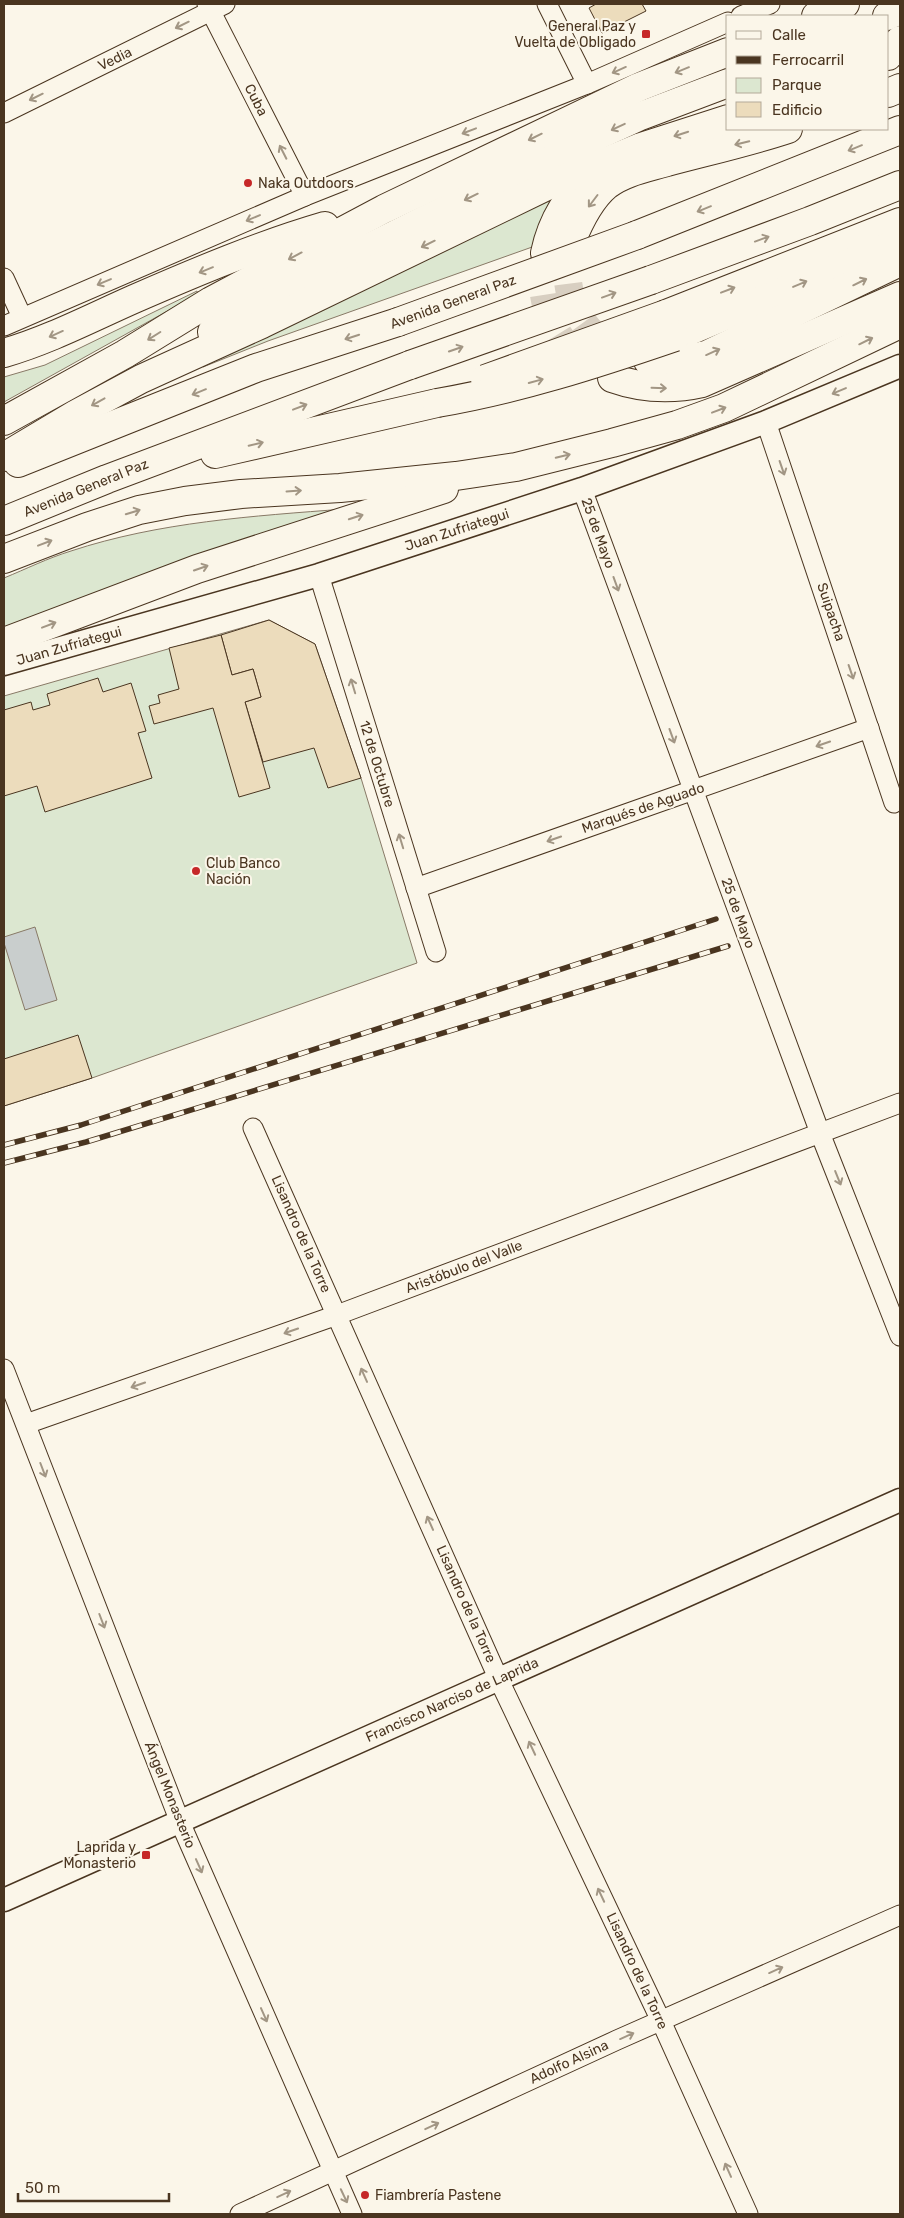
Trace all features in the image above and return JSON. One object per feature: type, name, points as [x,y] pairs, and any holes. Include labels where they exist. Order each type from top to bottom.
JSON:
[{"type":"highway","points":[[818,15],[845,4]]},
{"type":"highway","points":[[889,55],[900,40]]},
{"type":"highway","points":[[4,420],[125,354],[211,301],[384,209],[639,87],[726,53]]},
{"type":"highway","points":[[141,379],[253,304],[334,263],[638,117],[726,84]]},
{"type":"highway","points":[[4,458],[76,414],[141,379],[262,324],[547,186],[641,147],[726,120]]},
{"type":"highway","points":[[571,242],[580,220],[594,200],[608,185],[617,179],[648,168],[752,141],[785,130]]},
{"type":"highway","name":"Avenida General Paz","points":[[4,469],[256,368],[398,322],[637,235],[900,130]]},
{"type":"highway","points":[[545,253],[552,227],[568,198],[584,180],[615,157]]},
{"type":"highway","name":"Avenida General Paz","points":[[4,521],[107,479],[410,365],[651,280],[810,221],[900,185]]},
{"type":"highway","points":[[4,353],[30,346],[134,299],[280,240],[384,209]]},
{"type":"highway","points":[[670,326],[900,222]]},
{"type":"highway","points":[[107,479],[431,405],[479,382],[526,363],[670,326],[900,242]]},
{"type":"highway","points":[[648,361],[672,362],[706,355],[900,262]]},
{"type":"highway","points":[[612,378],[640,387],[657,388],[673,388],[702,383],[900,296]]},
{"type":"highway","points":[[4,642],[197,569],[516,467],[668,428],[724,408],[900,324]]},
{"type":"highway","points":[[4,559],[87,527],[139,510],[185,500],[397,483],[516,467]]},
{"type":"street","points":[[547,4],[587,84]]},
{"type":"street","points":[[743,15],[770,4]]},
{"type":"street","name":"Vedia","points":[[4,113],[214,6]]},
{"type":"street","name":"Cuba","points":[[214,6],[305,196]]},
{"type":"street","points":[[4,326],[305,196],[587,84],[726,23]]},
{"type":"street","points":[[4,278],[22,317]]},
{"type":"street","name":"Juan Zufriategui","points":[[4,664],[319,575],[582,489],[766,422],[900,366]]},
{"type":"street","name":"Suipacha","points":[[766,422],[894,803]]},
{"type":"street","name":"25 de Mayo","points":[[582,489],[820,1133],[900,1336]]},
{"type":"street","name":"12 de Octubre","points":[[319,575],[436,952]]},
{"type":"street","name":"Marqués de Aguado","points":[[416,888],[869,728]]},
{"type":"street","name":"Aristóbulo del Valle","points":[[26,1424],[337,1315],[900,1103]]},
{"type":"street","name":"Lisandro de la Torre","points":[[253,1128],[500,1680],[748,2214]]},
{"type":"street","name":"Ángel Monasterio","points":[[4,1369],[180,1822],[352,2214]]},
{"type":"street","name":"Francisco Narciso de Laprida","points":[[4,1900],[900,1500]]},
{"type":"street","name":"Adolfo Alsina","points":[[240,2214],[660,2021],[900,1915]]},
{"type":"green space","points":[[552,197],[535,246],[268,341],[203,367],[202,364]]},
{"type":"green space","points":[[197,291],[198,294],[4,402],[4,377],[45,365]]},
{"type":"green space","points":[[345,509],[4,631],[4,578],[45,560],[104,541],[172,527],[241,518]]},
{"type":"green space","name":"Club Banco Nación","points":[[269,620],[315,644],[361,778],[417,963],[92,1078],[4,1106],[4,696]]},
{"type":"shaded area","points":[[35,927],[57,1000],[25,1010],[4,943],[4,937]]},
{"type":"building","points":[[596,4],[642,4],[646,11],[602,33],[589,8]]},
{"type":"building","points":[[269,620],[315,644],[361,778],[328,788],[314,748],[263,762],[245,702],[261,697],[253,669],[232,675],[221,635]]},
{"type":"building","points":[[221,635],[232,675],[253,669],[261,697],[245,702],[270,788],[239,797],[213,708],[154,724],[149,706],[160,703],[158,695],[179,689],[169,648]]},
{"type":"building","points":[[98,678],[103,692],[131,683],[146,731],[138,733],[152,778],[45,812],[37,786],[4,796],[4,710],[31,702],[33,710],[50,705],[47,694]]},
{"type":"building","points":[[78,1035],[92,1078],[4,1106],[4,1059]]},
{"type":"tunnel","points":[[571,242],[567,275],[574,305],[590,331],[617,350]]},
{"type":"tunnel","points":[[545,253],[543,285],[549,315],[563,341],[586,364]]},
{"type":"railway","points":[[4,1145],[81,1125],[716,919]]},
{"type":"railway","points":[[4,1163],[86,1142],[728,946]]},
{"type":"place","name":"General Paz y Vuelta de Obligado","points":[[646,34]]},
{"type":"place","name":"Naka Outdoors","points":[[248,183]]},
{"type":"place","name":"Club Banco Nación","points":[[196,871]]},
{"type":"place","name":"Laprida y Monasterio","points":[[146,1855]]},
{"type":"place","name":"Fiambrería Pastene","points":[[365,2195]]}]
